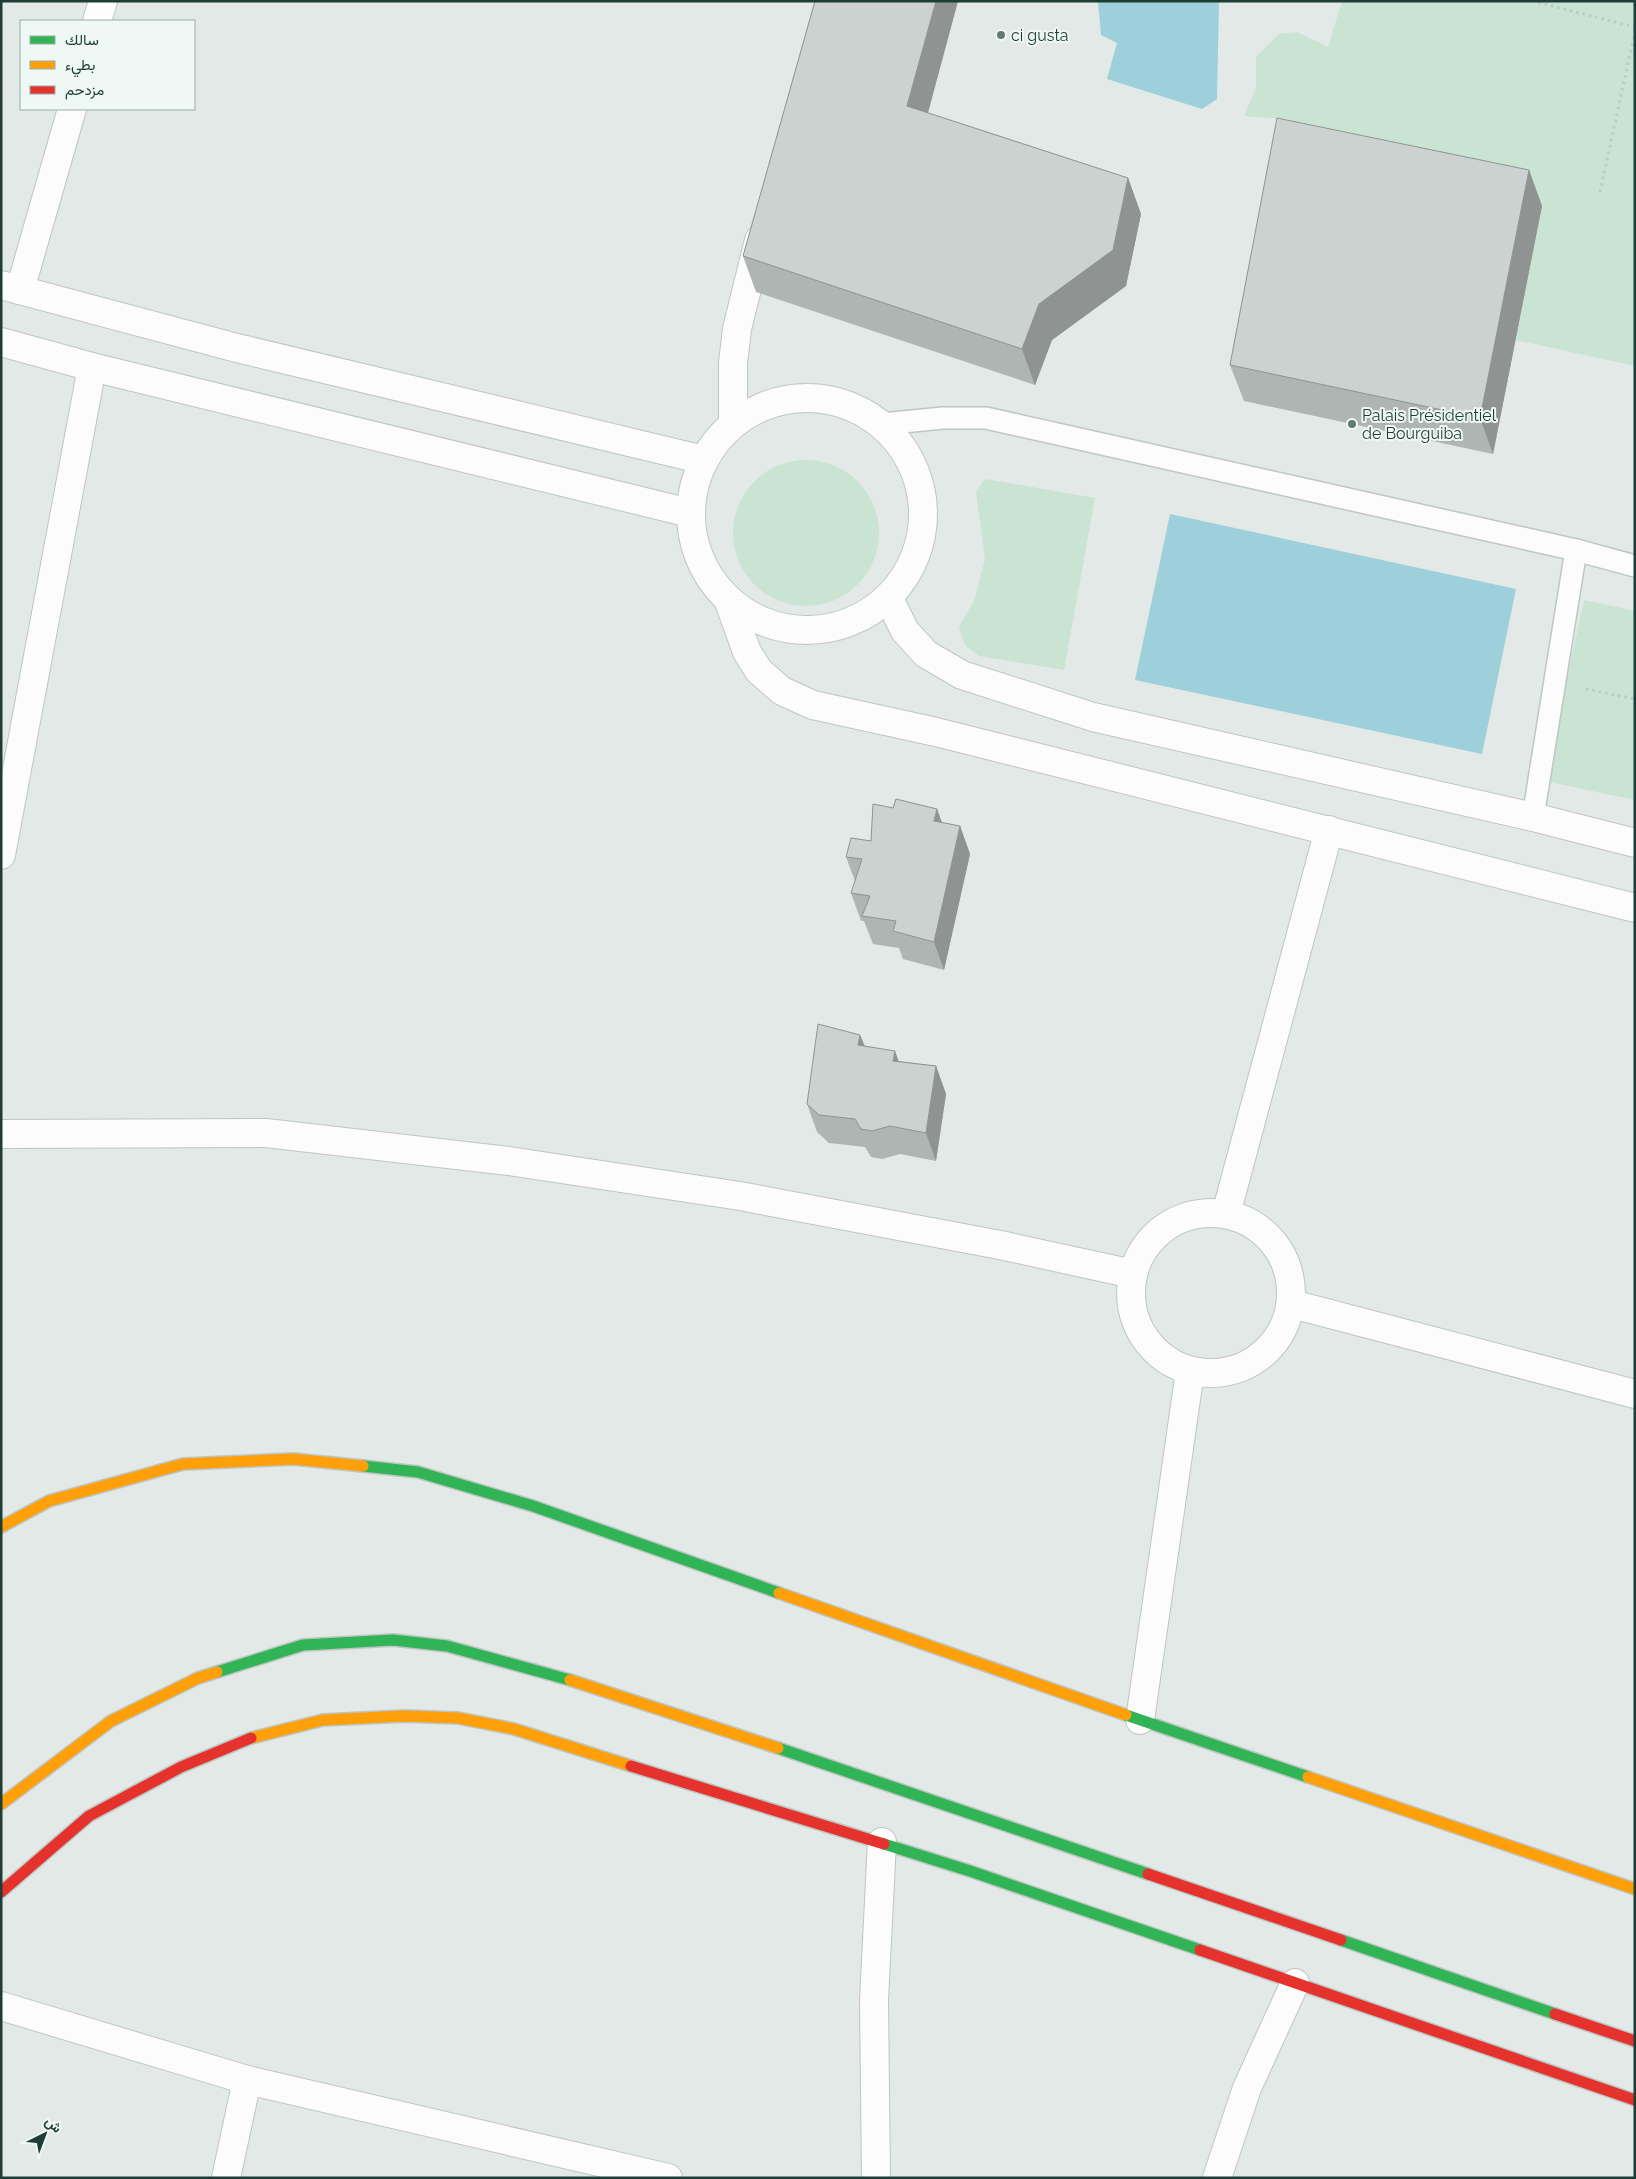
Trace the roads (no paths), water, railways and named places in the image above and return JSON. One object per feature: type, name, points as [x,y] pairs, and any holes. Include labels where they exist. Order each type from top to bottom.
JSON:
[{"type":"main road","points":[[1,1526],[49,1501],[183,1464],[293,1458],[418,1472],[533,1506],[1140,1720],[1635,1889]]},
{"type":"main road","points":[[1,1804],[111,1721],[198,1678],[303,1645],[393,1640],[447,1646],[544,1671],[931,1799],[1635,2041]]},
{"type":"main road","points":[[1,1892],[89,1816],[181,1768],[255,1736],[323,1720],[404,1716],[458,1718],[514,1730],[882,1842],[1635,2100]]},
{"type":"street","points":[[97,20],[103,1]]},
{"type":"street","points":[[72,110],[10,287],[233,347],[704,460]]},
{"type":"street","points":[[733,423],[733,363],[736,329],[766,214]]},
{"type":"street","points":[[1,342],[92,367],[690,513]]},
{"type":"street","points":[[1,855],[8,781],[92,367]]},
{"type":"street","points":[[729,602],[764,623],[794,631],[842,626],[856,621],[889,599],[919,550],[924,510],[918,477],[899,442],[882,424],[848,404],[806,397],[785,398],[733,423],[704,460],[692,488],[690,513],[692,537],[702,567],[729,602],[746,652],[759,671],[782,691],[813,705],[936,732],[1635,908]]},
{"type":"street","points":[[889,599],[905,631],[926,654],[962,675],[1093,717],[1533,817],[1635,843]]},
{"type":"street","points":[[1226,1214],[1329,830]]},
{"type":"street","points":[[1,1134],[266,1133],[509,1161],[740,1196],[1000,1244],[1133,1274]]},
{"type":"street","points":[[1206,1212],[1226,1214],[1252,1224],[1274,1242],[1290,1275],[1292,1304],[1284,1330],[1267,1352],[1252,1363],[1225,1373],[1190,1371],[1164,1359],[1141,1332],[1132,1305],[1133,1274],[1141,1254],[1156,1234],[1179,1219],[1206,1212]]},
{"type":"street","points":[[1292,1304],[1635,1394]]},
{"type":"street","points":[[1140,1720],[1190,1371]]},
{"type":"street","points":[[876,2178],[874,2000],[882,1842]]},
{"type":"street","points":[[1217,2178],[1247,2088],[1295,1983]]},
{"type":"street","points":[[1,2006],[247,2080],[668,2178]]},
{"type":"street","points":[[226,2178],[247,2080]]},
{"type":"lane","points":[[882,424],[943,418],[986,418],[1576,550],[1635,566]]},
{"type":"lane","points":[[1533,817],[1576,550]]},
{"type":"water","points":[[1098,1],[1219,1],[1217,99],[1202,109],[1107,79],[1117,43],[1101,35]]},
{"type":"water","points":[[1170,514],[1516,589],[1482,754],[1135,680]]},
{"type":"place","name":"ci gusta","points":[[1001,35]]},
{"type":"place","name":"Palais Présidentiel de Bourguiba","points":[[1352,424]]}]
